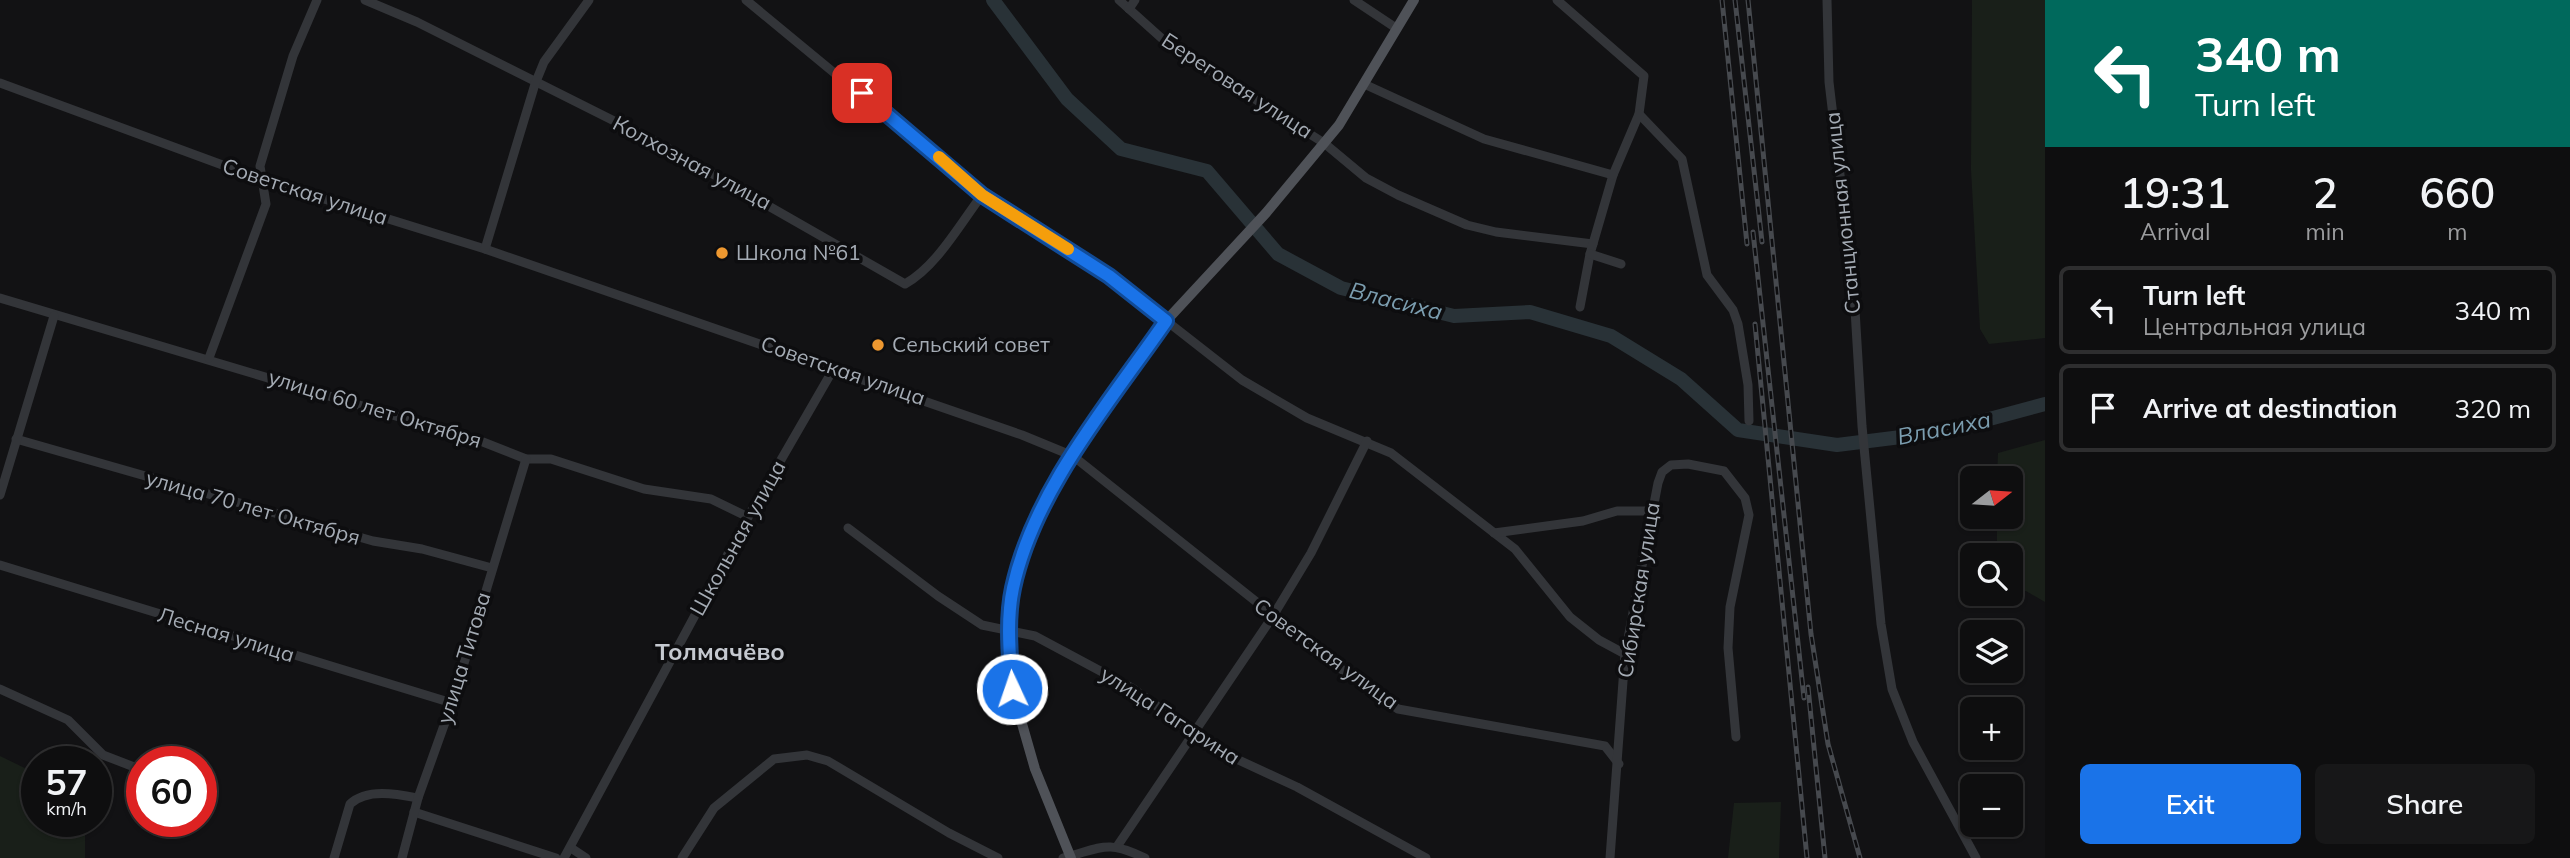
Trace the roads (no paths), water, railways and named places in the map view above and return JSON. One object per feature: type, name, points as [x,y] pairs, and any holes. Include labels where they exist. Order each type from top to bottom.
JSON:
[{"type":"main road","points":[[1068,857],[1023,730],[1012,689],[1009,633],[1012,589],[1029,532],[1073,456],[1166,321],[1266,214],[1324,143],[1364,84],[1414,0]]},
{"type":"street","points":[[209,358],[266,204],[260,166],[263,154],[293,55],[317,0]]},
{"type":"street","name":"Колхозная улица","points":[[365,0],[417,22],[535,84],[662,145],[905,284],[916,278],[933,259],[982,195]]},
{"type":"street","points":[[485,249],[544,62],[589,0]]},
{"type":"street","points":[[746,0],[982,195],[1109,276],[1242,380],[1307,418],[1391,453],[1515,549],[1570,617],[1600,640],[1625,654]]},
{"type":"street","name":"Береговая улица","points":[[1119,0],[1168,44],[1324,143],[1366,178],[1467,225],[1519,236],[1593,244]]},
{"type":"street","points":[[1129,9],[1135,0]]},
{"type":"street","points":[[1354,0],[1396,28]]},
{"type":"street","points":[[1557,0],[1630,60],[1644,76],[1639,114],[1613,175],[1590,254],[1580,307]]},
{"type":"street","name":"Станционная улица","points":[[1827,0],[1829,82],[1854,293],[1862,426],[1881,624],[1892,689],[1913,742],[1976,858]]},
{"type":"street","name":"Советская улица","points":[[0,83],[263,180],[485,249],[834,368],[1073,456],[1273,616],[1398,709],[1605,746],[1619,764]]},
{"type":"street","points":[[1364,84],[1484,139],[1613,175]]},
{"type":"street","points":[[1639,114],[1682,159],[1707,275],[1732,310],[1738,324],[1748,385],[1749,421]]},
{"type":"street","points":[[1590,254],[1621,264]]},
{"type":"street","name":"улица 60 лет Октября","points":[[0,298],[148,344],[209,358],[527,458],[551,459],[644,489],[711,499],[748,517]]},
{"type":"street","points":[[0,495],[54,316]]},
{"type":"street","name":"Школьная улица","points":[[564,858],[748,517],[834,368]]},
{"type":"street","name":"улица 70 лет Октября","points":[[16,439],[373,541],[422,549],[492,568]]},
{"type":"street","points":[[1118,845],[1273,616],[1311,553],[1367,441]]},
{"type":"street","name":"улица Титова","points":[[402,858],[418,798],[452,703],[527,458]]},
{"type":"street","name":"Сибирская улица","points":[[1609,858],[1619,764],[1625,654],[1650,511],[1662,472],[1671,466],[1688,464],[1724,471],[1745,498],[1749,515],[1730,607],[1728,648],[1736,737]]},
{"type":"street","points":[[1494,533],[1583,521],[1617,511],[1650,511]]},
{"type":"street","name":"улица Гагарина","points":[[848,528],[938,596],[982,625],[1009,633],[1035,636],[1161,705],[1217,750],[1297,787],[1426,858]]},
{"type":"street","name":"Лесная улица","points":[[0,565],[452,703]]},
{"type":"street","points":[[0,689],[68,719],[103,755],[126,764]]},
{"type":"street","points":[[682,858],[714,808],[754,774],[774,759],[807,755],[828,761],[949,833],[998,858]]},
{"type":"street","points":[[334,858],[350,804],[355,799],[389,793],[418,798]]},
{"type":"street","points":[[414,812],[556,858]]},
{"type":"street","points":[[1068,857],[1093,848],[1118,845],[1145,858]]},
{"type":"street","points":[[571,848],[586,858]]},
{"type":"waterway","name":"Власиха","points":[[993,0],[1067,99],[1121,149],[1207,171],[1278,254],[1341,288],[1454,316],[1530,312],[1611,336],[1681,379],[1738,430],[1837,445],[1941,432],[2045,404]]},
{"type":"railway","points":[[1722,0],[1747,244]]},
{"type":"railway","points":[[1735,0],[1762,242]]},
{"type":"railway","points":[[1748,0],[1811,634],[1828,744],[1860,858]]},
{"type":"railway","points":[[1753,232],[1804,698]]},
{"type":"railway","points":[[1755,324],[1807,858]]},
{"type":"railway","points":[[1808,687],[1825,858]]},
{"type":"place","name":"Школа №61","points":[[722,253]]},
{"type":"place","name":"Сельский совет","points":[[878,345]]},
{"type":"district","name":"Толмачёво","points":[[720,652]]}]
